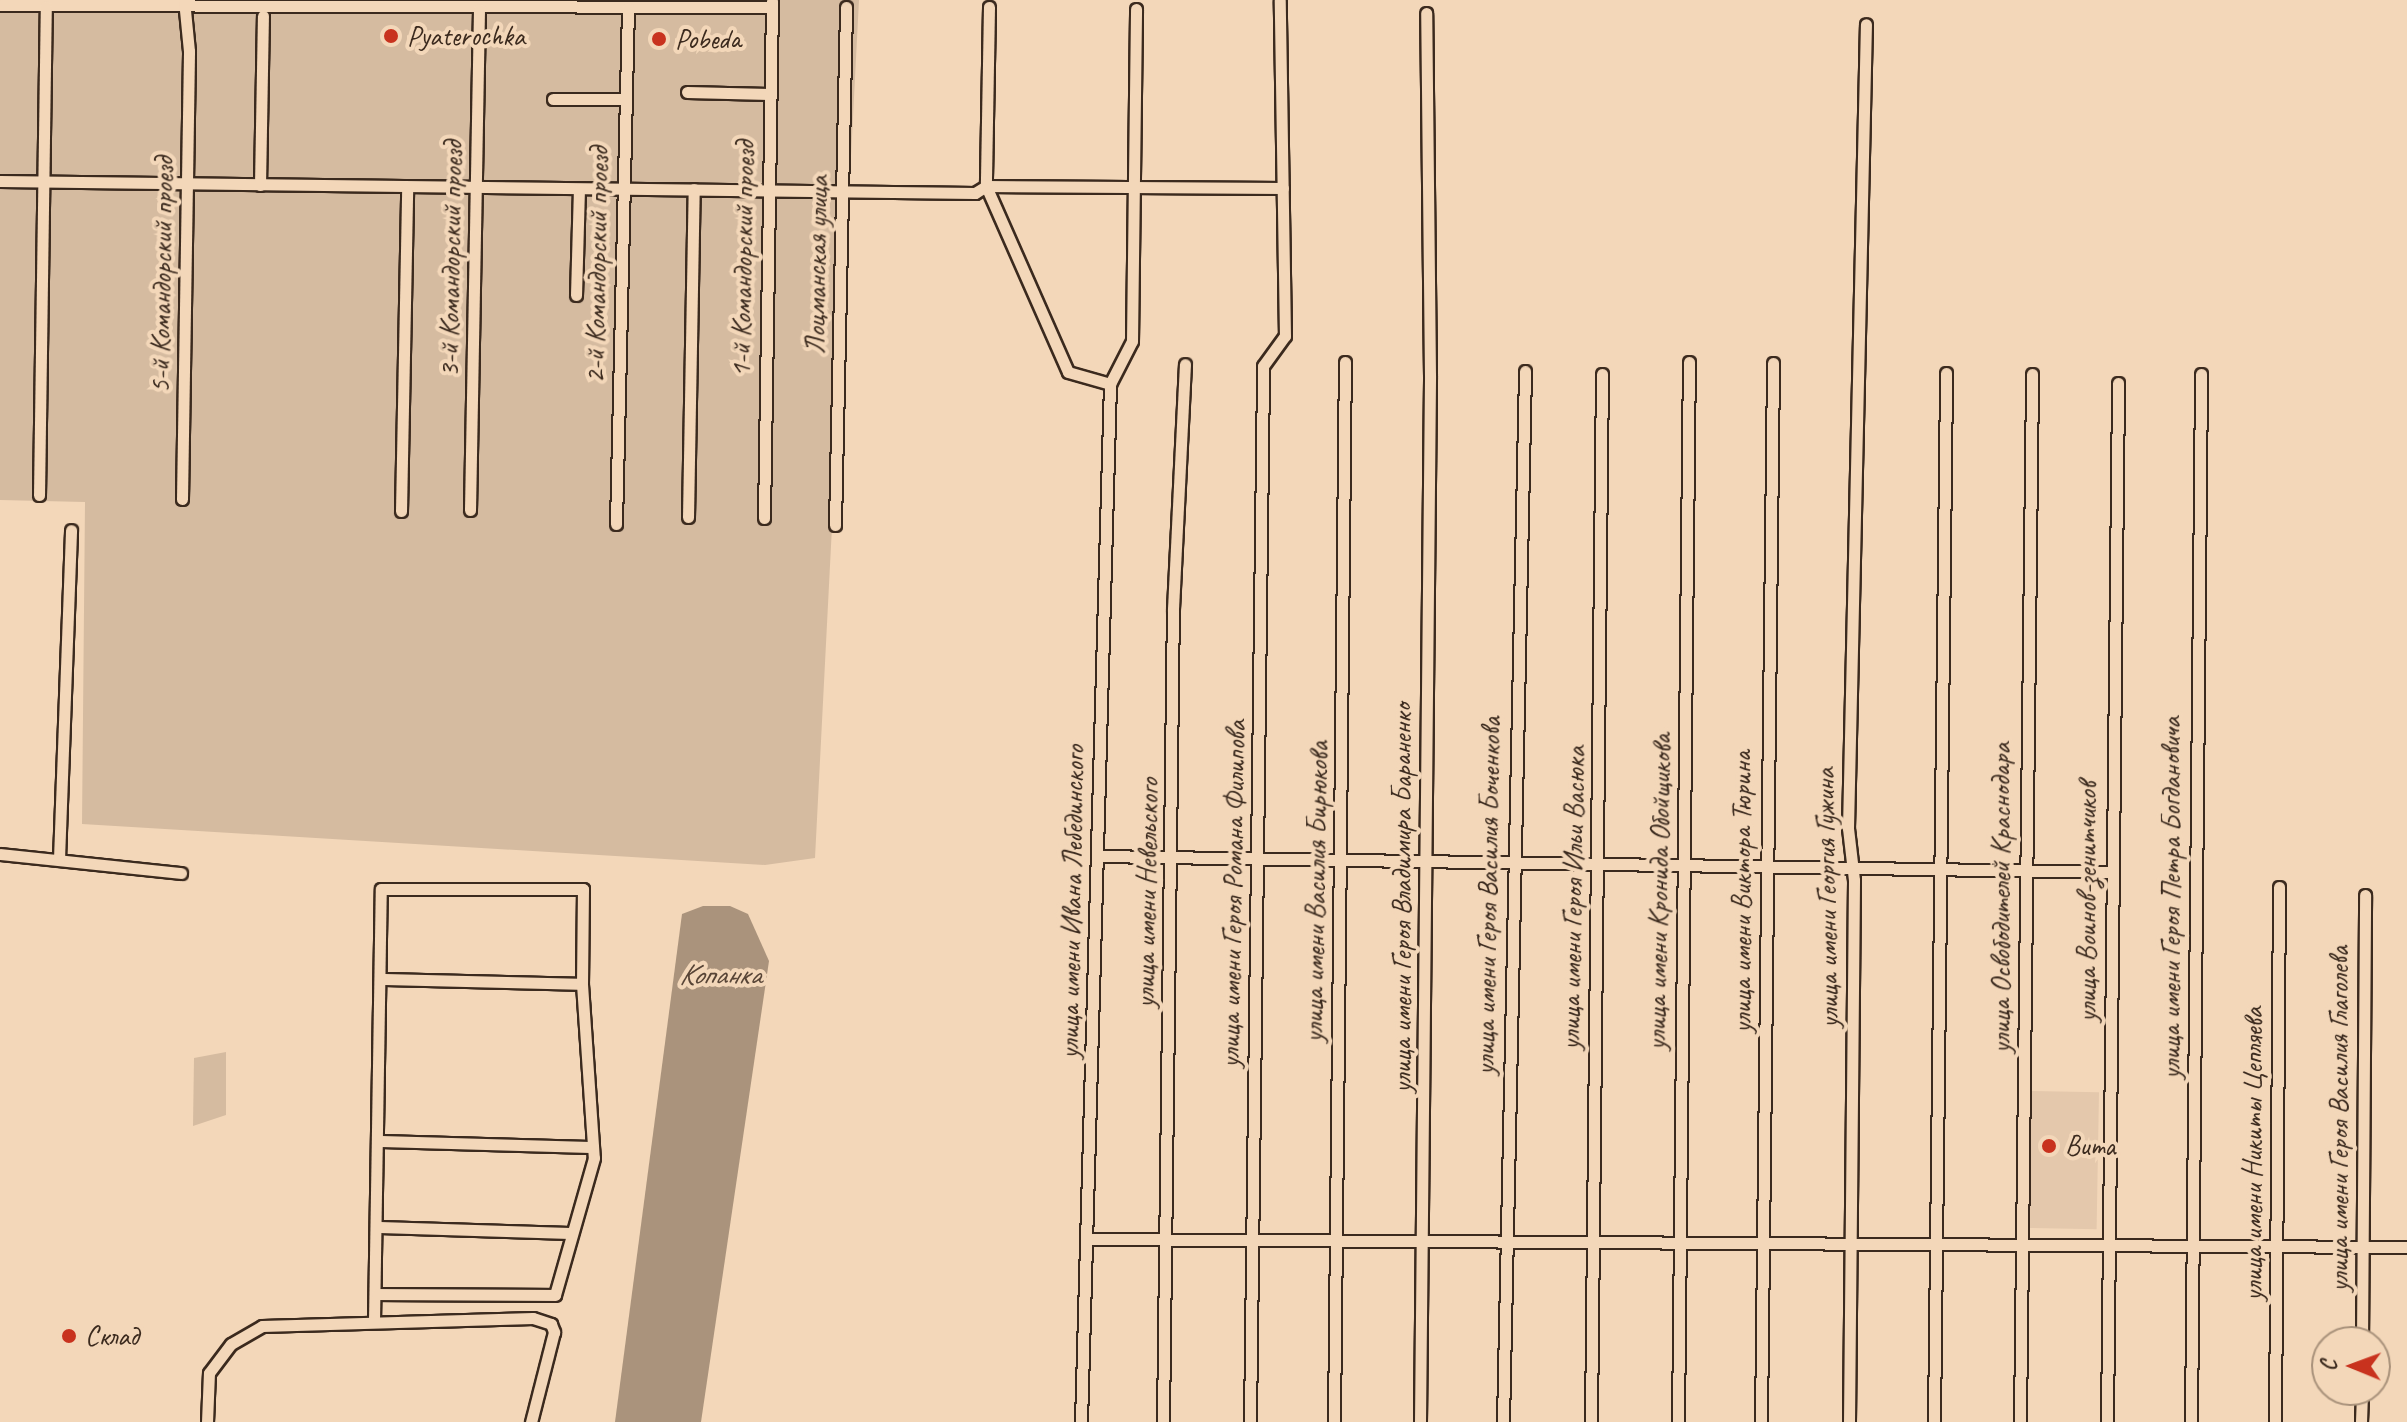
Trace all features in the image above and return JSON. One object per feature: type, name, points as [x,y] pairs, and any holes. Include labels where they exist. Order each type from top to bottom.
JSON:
[{"type":"street","points":[[0,181],[975,193],[986,186],[1283,188],[1280,0]]},
{"type":"street","points":[[0,5],[185,4],[479,9],[772,4]]},
{"type":"street","name":"5-й Командорский проезд","points":[[182,499],[189,51],[185,4]]},
{"type":"street","name":"1-й Командорский проезд","points":[[764,518],[772,4]]},
{"type":"street","points":[[39,495],[46,6]]},
{"type":"street","name":"Лоцманская улица","points":[[835,525],[846,7]]},
{"type":"street","points":[[989,7],[986,186],[1068,372],[1110,384],[1132,341],[1136,9]]},
{"type":"street","name":"2-й Командорский проезд","points":[[616,524],[623,99],[628,8]]},
{"type":"street","name":"3-й Командорский проезд","points":[[470,510],[479,9]]},
{"type":"street","name":"улица имени Героя Владимира Бараненко","points":[[1420,1422],[1430,375],[1426,13]]},
{"type":"street","points":[[260,185],[263,16]]},
{"type":"street","name":"улица имени Георгия Гужина","points":[[1849,1422],[1853,868],[1849,786],[1866,24]]},
{"type":"street","points":[[687,92],[769,94]]},
{"type":"street","points":[[553,99],[623,99]]},
{"type":"street","points":[[401,511],[407,187]]},
{"type":"street","name":"улица имени Героя Романа Филипова","points":[[1250,1422],[1263,366],[1285,336],[1283,188]]},
{"type":"street","points":[[576,295],[579,189]]},
{"type":"street","points":[[688,517],[694,189]]},
{"type":"street","name":"улица имени Василия Бирюкова","points":[[1334,1422],[1345,362]]},
{"type":"street","name":"улица имени Кронида Обойщикова","points":[[1678,1422],[1689,362]]},
{"type":"street","name":"улица имени Виктора Тюрина","points":[[1761,1422],[1768,867],[1765,736],[1773,363]]},
{"type":"street","name":"улица имени Невельского","points":[[1163,1422],[1173,609],[1185,364]]},
{"type":"street","name":"улица имени Героя Василия Боченкова","points":[[1503,1422],[1504,1240],[1525,371]]},
{"type":"street","points":[[1934,1422],[1946,373]]},
{"type":"street","name":"улица имени Героя Ильи Васюка","points":[[1591,1422],[1602,374]]},
{"type":"street","name":"улица Освободителей Краснодара","points":[[2020,1422],[2032,374]]},
{"type":"street","name":"улица имени Героя Петра Богдановича","points":[[2191,1422],[2201,374]]},
{"type":"street","name":"улица Воинов-зенитчиков","points":[[2107,1422],[2118,383]]},
{"type":"street","name":"улица имени Ивана Лебединского","points":[[1081,1422],[1110,384]]},
{"type":"street","points":[[59,859],[71,530]]},
{"type":"street","points":[[3,854],[181,873]]},
{"type":"street","points":[[1097,856],[2111,872]]},
{"type":"street","name":"улица имени Никиты Цепляева","points":[[2275,1422],[2279,887]]},
{"type":"street","points":[[374,1321],[377,1294],[381,889],[583,889],[582,984],[593,1147],[555,1295],[377,1294]]},
{"type":"street","name":"улица имени Героя Василия Глаголева","points":[[2362,1326],[2365,895]]},
{"type":"street","points":[[380,979],[582,984]]},
{"type":"street","points":[[378,1141],[593,1147]]},
{"type":"street","points":[[377,1227],[572,1233]]},
{"type":"street","points":[[1087,1239],[2407,1247]]},
{"type":"street","points":[[207,1422],[209,1373],[243,1334],[262,1326],[533,1318],[551,1324],[552,1345],[531,1422]]},
{"type":"shaded area","points":[[0,0],[859,0],[815,858],[765,865],[82,824],[85,502],[0,500]]},
{"type":"shaded area","points":[[226,1052],[226,1115],[193,1126],[194,1058]]},
{"type":"shaded area","points":[[2030,1091],[2099,1092],[2097,1229],[2028,1228]]},
{"type":"water","name":"Копанка","points":[[703,906],[730,906],[748,914],[769,961],[701,1422],[615,1422],[682,914]]},
{"type":"place","name":"Pyaterochka","points":[[391,36]]},
{"type":"place","name":"Pobeda","points":[[659,39]]},
{"type":"place","name":"Вита","points":[[2049,1146]]},
{"type":"place","name":"Склад","points":[[69,1336]]}]
